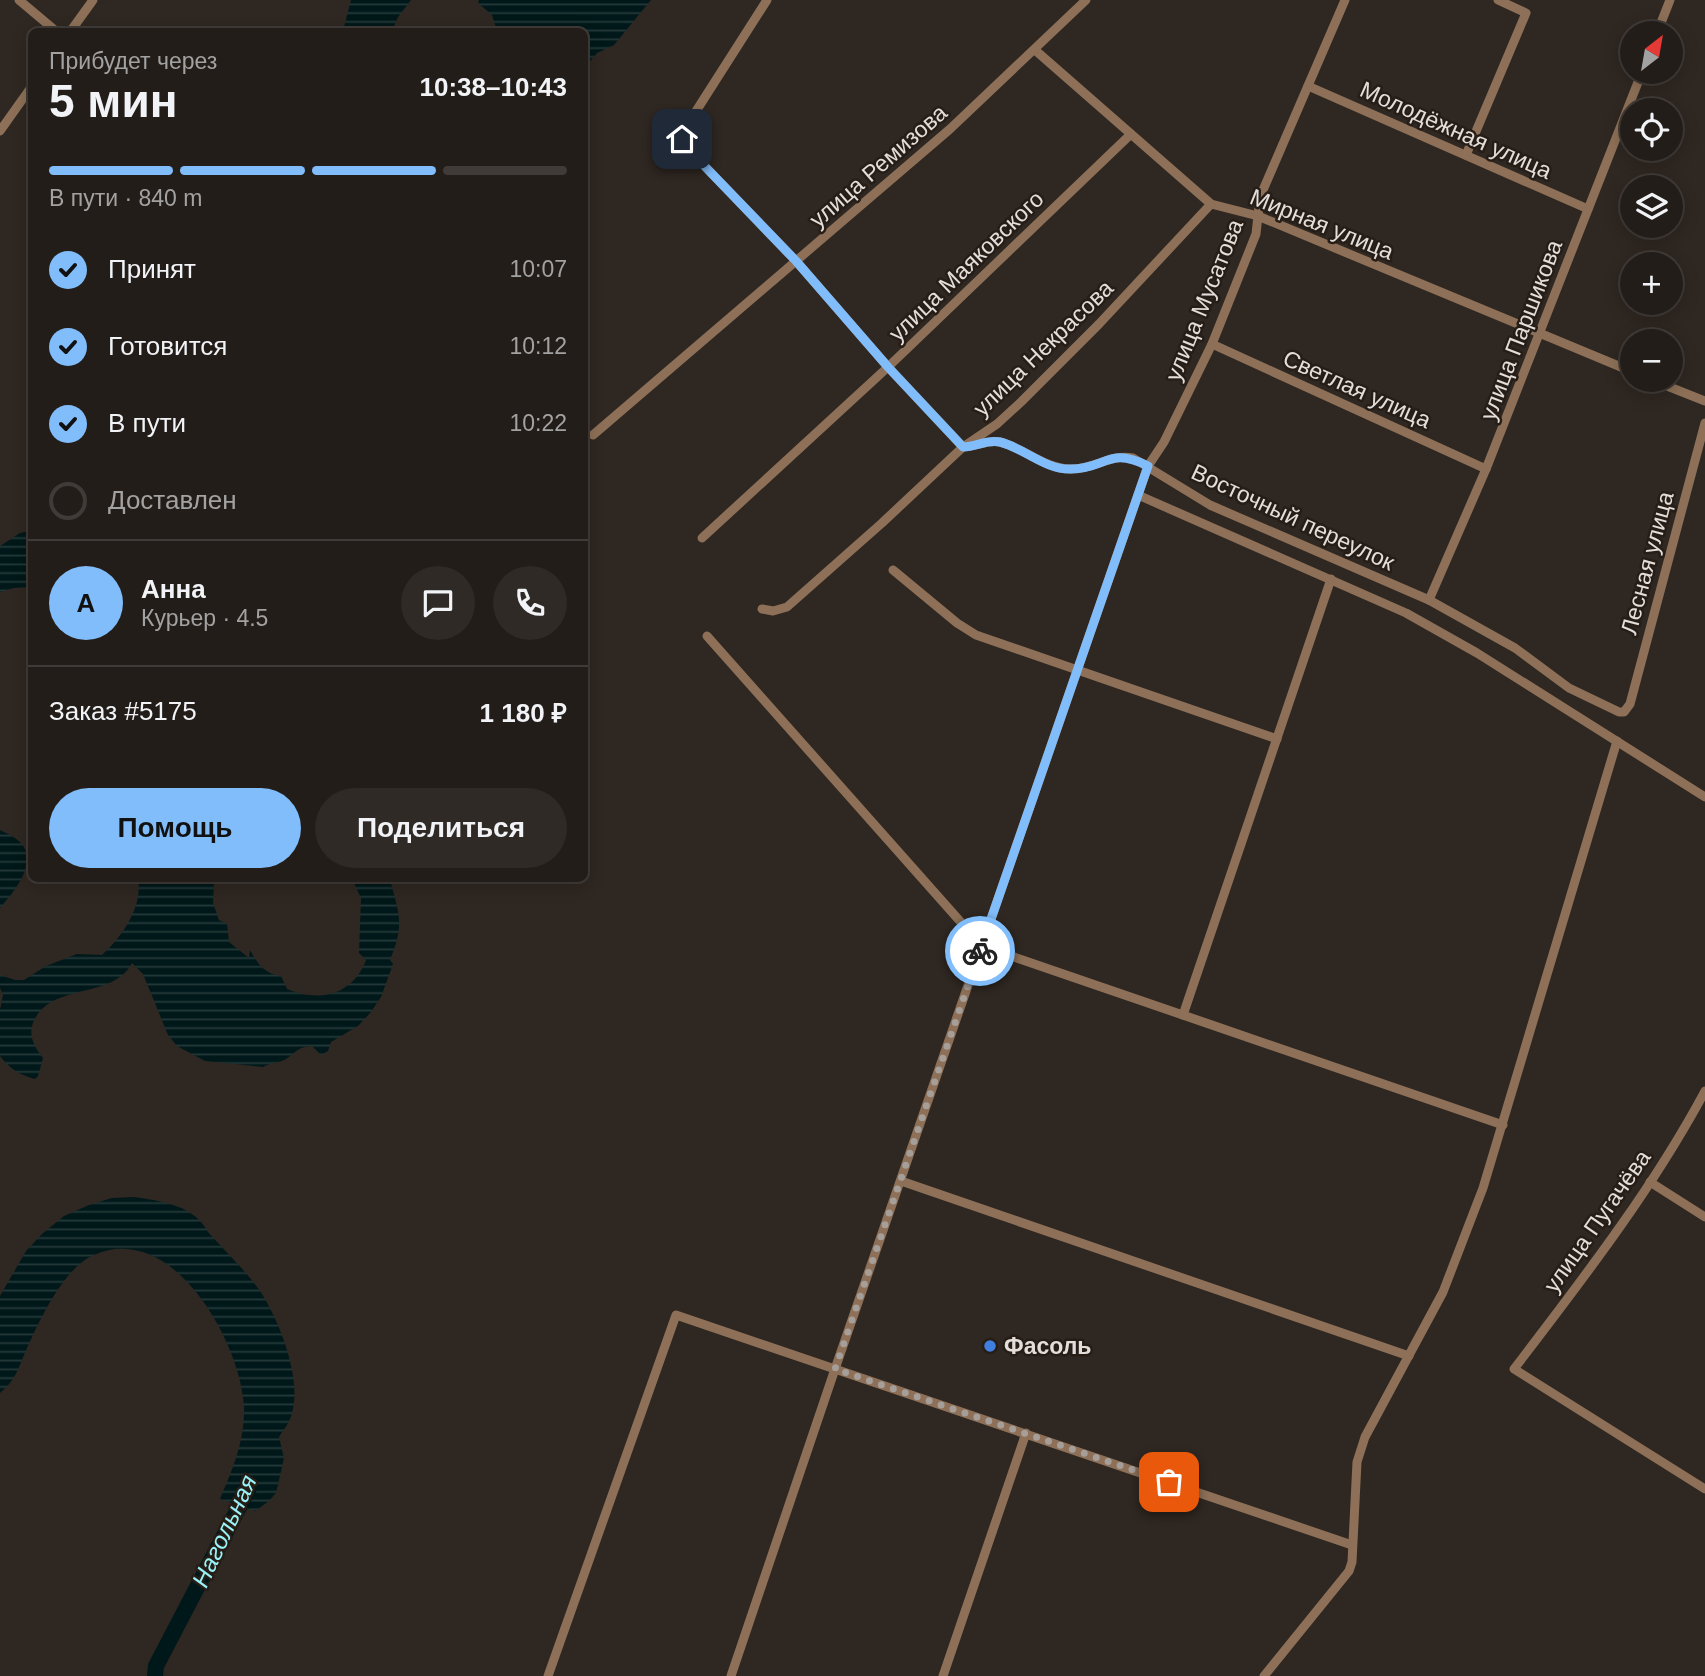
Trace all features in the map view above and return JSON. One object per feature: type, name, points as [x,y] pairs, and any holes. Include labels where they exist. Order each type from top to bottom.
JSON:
[{"type":"street","points":[[19,0],[52,28]]},
{"type":"street","points":[[73,28],[93,0]]},
{"type":"street","points":[[767,0],[684,130],[682,139],[691,152],[796,261],[888,367],[963,447]]},
{"type":"street","name":"улица Ремизова","points":[[593,435],[950,129],[1086,0]]},
{"type":"street","name":"улица Мусатова","points":[[732,1676],[835,1369],[1148,466],[1164,442],[1212,344],[1256,234],[1260,197],[1345,0]]},
{"type":"street","points":[[1466,155],[1526,13],[1498,0]]},
{"type":"street","points":[[1662,21],[1670,0]]},
{"type":"street","name":"Мирная улица","points":[[1035,50],[1211,204],[1258,216],[1620,367]]},
{"type":"street","name":"улица Паршикова","points":[[1429,600],[1486,469],[1637,84]]},
{"type":"street","name":"Молодёжная улица","points":[[1308,86],[1588,209]]},
{"type":"street","points":[[0,131],[28,92]]},
{"type":"street","name":"улица Маяковского","points":[[702,538],[888,367],[1131,134]]},
{"type":"street","name":"улица Некрасова","points":[[762,610],[773,611],[787,607],[963,447],[997,424],[1099,324],[1211,204]]},
{"type":"street","name":"Светлая улица","points":[[1212,344],[1486,469]]},
{"type":"street","points":[[1682,392],[1705,401]]},
{"type":"street","name":"Лесная улица","points":[[1624,712],[1630,704],[1705,423]]},
{"type":"street","name":"Восточный переулок","points":[[963,447],[996,441],[1069,470],[1120,456],[1133,458],[1210,505],[1429,600],[1515,648],[1569,688],[1614,711],[1624,712]]},
{"type":"street","name":"Восточный переулок","points":[[1138,495],[1406,613],[1477,653],[1705,797]]},
{"type":"street","points":[[893,570],[957,623],[976,635],[1277,739]]},
{"type":"street","points":[[1183,1015],[1331,579]]},
{"type":"street","points":[[707,636],[982,946],[1503,1125]]},
{"type":"street","points":[[1264,1676],[1349,1571],[1352,1562],[1357,1462],[1365,1437],[1443,1292],[1483,1188],[1617,741]]},
{"type":"street","name":"улица Пугачёва","points":[[1705,1091],[1650,1182],[1582,1280],[1514,1369],[1705,1489]]},
{"type":"street","points":[[901,1181],[1409,1356]]},
{"type":"street","points":[[1650,1182],[1705,1217]]},
{"type":"street","points":[[548,1676],[676,1315],[1352,1545]]},
{"type":"street","points":[[943,1676],[1026,1433]]},
{"type":"water","points":[[351,0],[411,0],[393,28],[344,27]]},
{"type":"water","points":[[479,0],[651,0],[614,45],[597,53],[588,64],[588,28],[496,28],[492,15],[478,3]]},
{"type":"water","points":[[28,531],[28,587],[0,592],[0,546],[20,533]]},
{"type":"water","points":[[0,830],[20,842],[27,859],[22,877],[0,908]]},
{"type":"water","points":[[138,882],[214,882],[213,903],[219,920],[227,924],[229,942],[249,958],[250,950],[262,968],[281,976],[287,989],[323,995],[334,993],[353,981],[366,960],[359,953],[361,898],[353,882],[391,882],[399,928],[390,960],[393,964],[381,997],[358,1026],[331,1042],[328,1051],[321,1055],[312,1046],[263,1067],[205,1061],[177,1046],[168,1035],[143,974],[132,963],[123,975],[110,982],[53,1001],[41,1010],[33,1023],[31,1033],[43,1058],[38,1076],[35,1079],[16,1071],[0,1056],[0,1010],[3,995],[0,975],[24,980],[46,966],[77,954],[102,955],[129,921],[139,890]]},
{"type":"water","points":[[134,1197],[176,1206],[186,1210],[202,1223],[257,1286],[282,1335],[292,1368],[292,1413],[279,1437],[284,1458],[276,1493],[255,1511],[220,1499],[237,1454],[244,1419],[240,1381],[230,1351],[216,1322],[197,1294],[175,1271],[150,1255],[123,1249],[94,1255],[72,1272],[53,1298],[10,1383],[0,1393],[0,1296],[26,1251],[64,1216],[112,1198]]},
{"type":"waterway","name":"Нагольная","points":[[155,1676],[156,1666],[249,1488]]},
{"type":"way so far","points":[[980,951],[835,1369],[1169,1482]]},
{"type":"place","name":"Фасоль","points":[[990,1346]]},
{"type":"route","points":[[682,139],[691,152],[796,261],[888,367],[963,447],[996,441],[1069,470],[1120,456],[1133,458],[1148,466],[980,951]]}]
